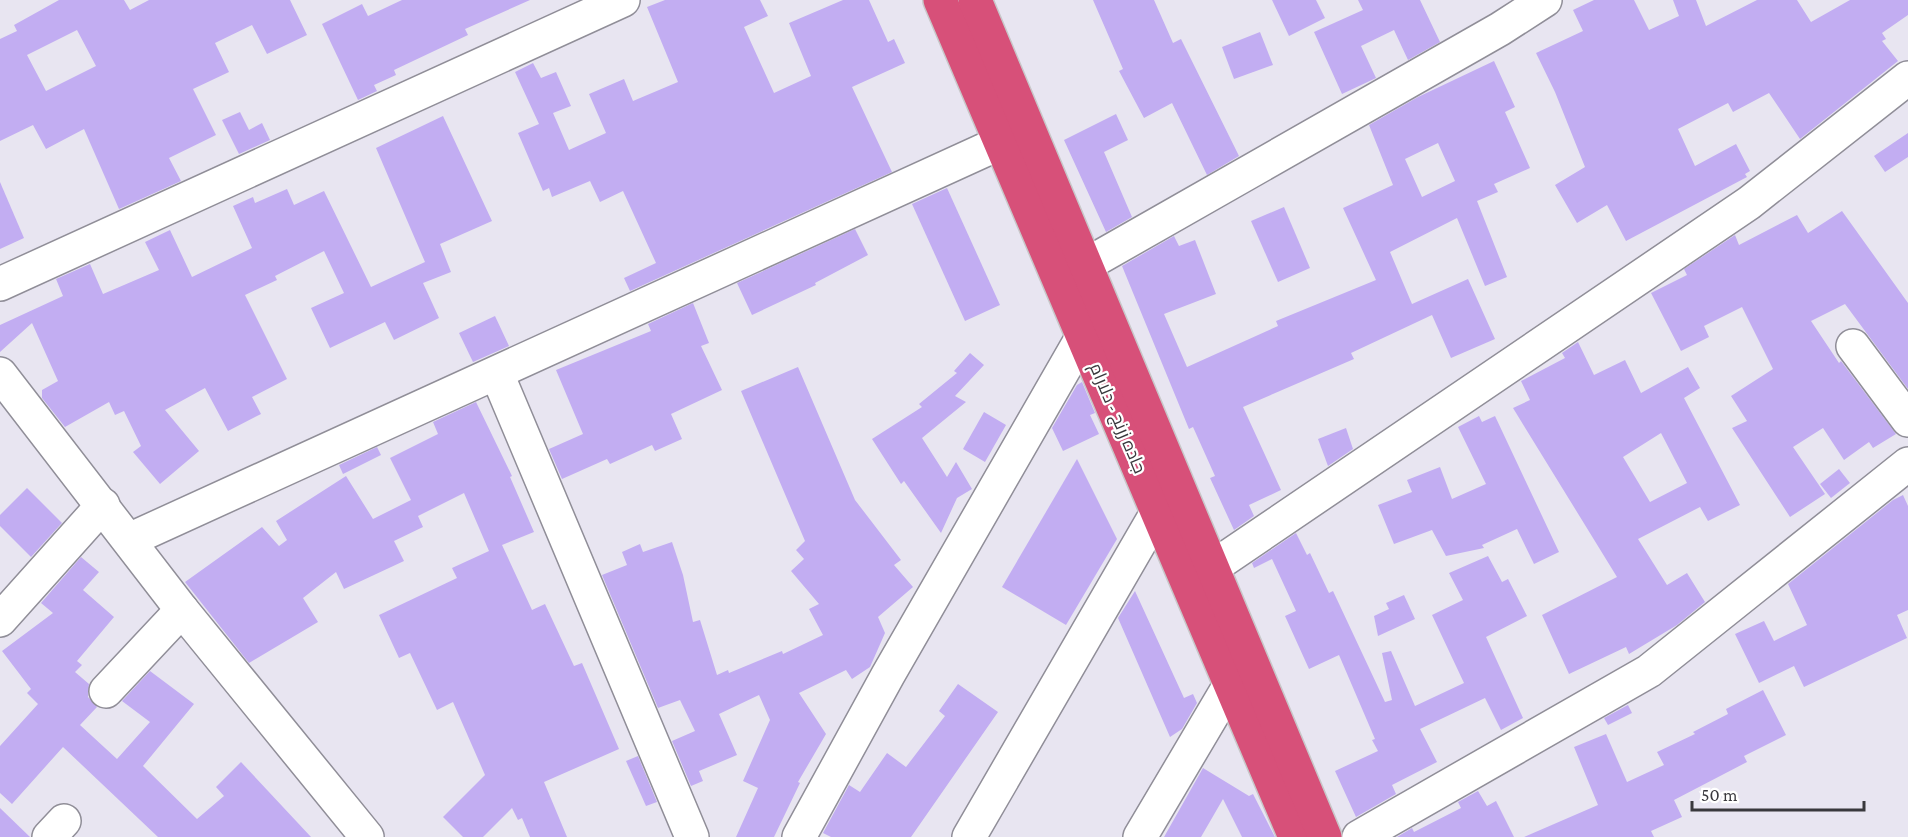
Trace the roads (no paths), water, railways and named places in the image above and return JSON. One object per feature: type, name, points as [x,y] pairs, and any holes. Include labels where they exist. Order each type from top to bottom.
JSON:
[{"type":"highway","name":"جاده زرنج - دلارام","points":[[940,0],[1295,837]]},
{"type":"highway","name":"جاده زرنج - دلارام","points":[[975,0],[1084,266],[1213,567],[1325,837]]},
{"type":"street","points":[[0,284],[624,0]]},
{"type":"street","points":[[1084,266],[1500,29],[1545,0]]},
{"type":"street","points":[[1213,567],[1749,203],[1908,78]]},
{"type":"street","points":[[129,540],[1002,142]]},
{"type":"street","points":[[799,837],[888,675],[1083,336]]},
{"type":"street","points":[[1853,346],[1908,420]]},
{"type":"street","points":[[0,374],[356,832]]},
{"type":"street","points":[[497,374],[692,837]]},
{"type":"street","points":[[1359,837],[1649,671],[1908,464]]},
{"type":"street","points":[[0,620],[103,505]]},
{"type":"street","points":[[969,837],[1158,511]]},
{"type":"street","points":[[106,691],[182,610]]},
{"type":"street","points":[[1140,837],[1230,685]]}]
